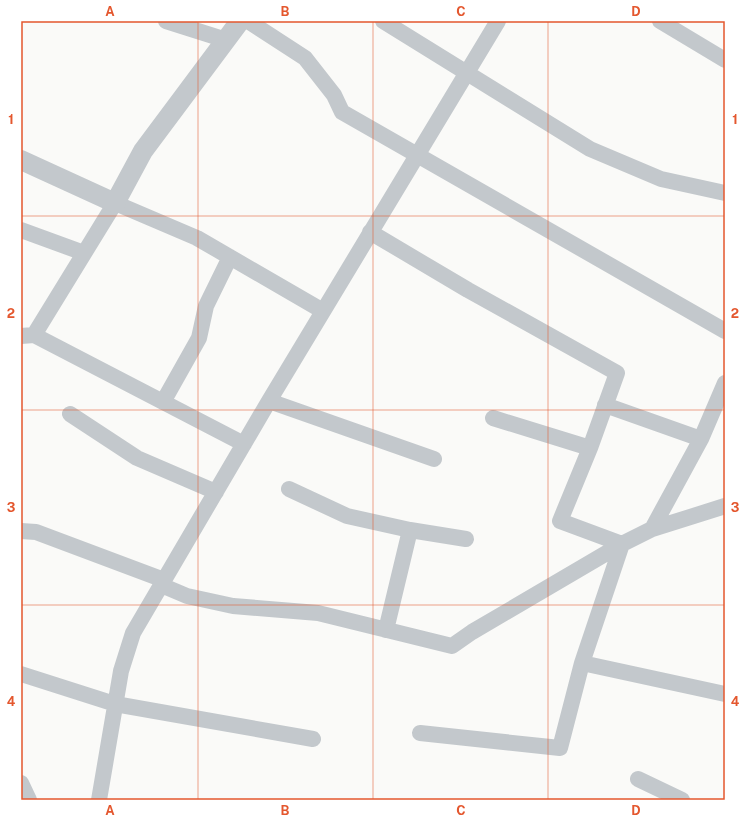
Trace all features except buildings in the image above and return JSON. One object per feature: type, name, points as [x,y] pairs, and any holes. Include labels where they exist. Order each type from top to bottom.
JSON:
[{"type":"street","points":[[166,21],[226,40]]},
{"type":"street","points":[[240,21],[143,151],[115,203],[84,254],[27,336],[164,402],[244,444]]},
{"type":"street","points":[[248,21],[305,58],[334,95],[342,112],[725,331]]},
{"type":"street","points":[[382,21],[590,149],[661,179],[725,193]]},
{"type":"street","points":[[98,800],[121,671],[133,633],[269,401],[498,21]]},
{"type":"street","points":[[660,21],[725,60]]},
{"type":"street","points":[[21,160],[196,238],[323,311]]},
{"type":"street","points":[[21,230],[84,254]]},
{"type":"street","points":[[370,232],[468,290],[617,373],[590,448],[560,521],[622,544]]},
{"type":"street","points":[[164,402],[199,338],[206,306],[230,257]]},
{"type":"street","points":[[652,529],[700,438],[725,383]]},
{"type":"street","points":[[269,401],[434,459]]},
{"type":"street","points":[[605,405],[700,438]]},
{"type":"street","points":[[70,414],[137,458],[216,492]]},
{"type":"street","points":[[493,418],[590,448]]},
{"type":"street","points":[[289,489],[347,516],[410,530],[466,539]]},
{"type":"street","points":[[21,530],[36,532],[162,582],[187,596],[233,606],[318,613],[452,646],[472,632],[622,544],[652,529],[725,506]]},
{"type":"street","points":[[386,630],[410,530]]},
{"type":"street","points":[[420,733],[560,748],[582,663],[622,544]]},
{"type":"street","points":[[582,663],[725,694]]},
{"type":"street","points":[[21,674],[115,704],[313,739]]},
{"type":"street","points":[[638,779],[682,800]]},
{"type":"street","points":[[21,783],[29,800]]}]
